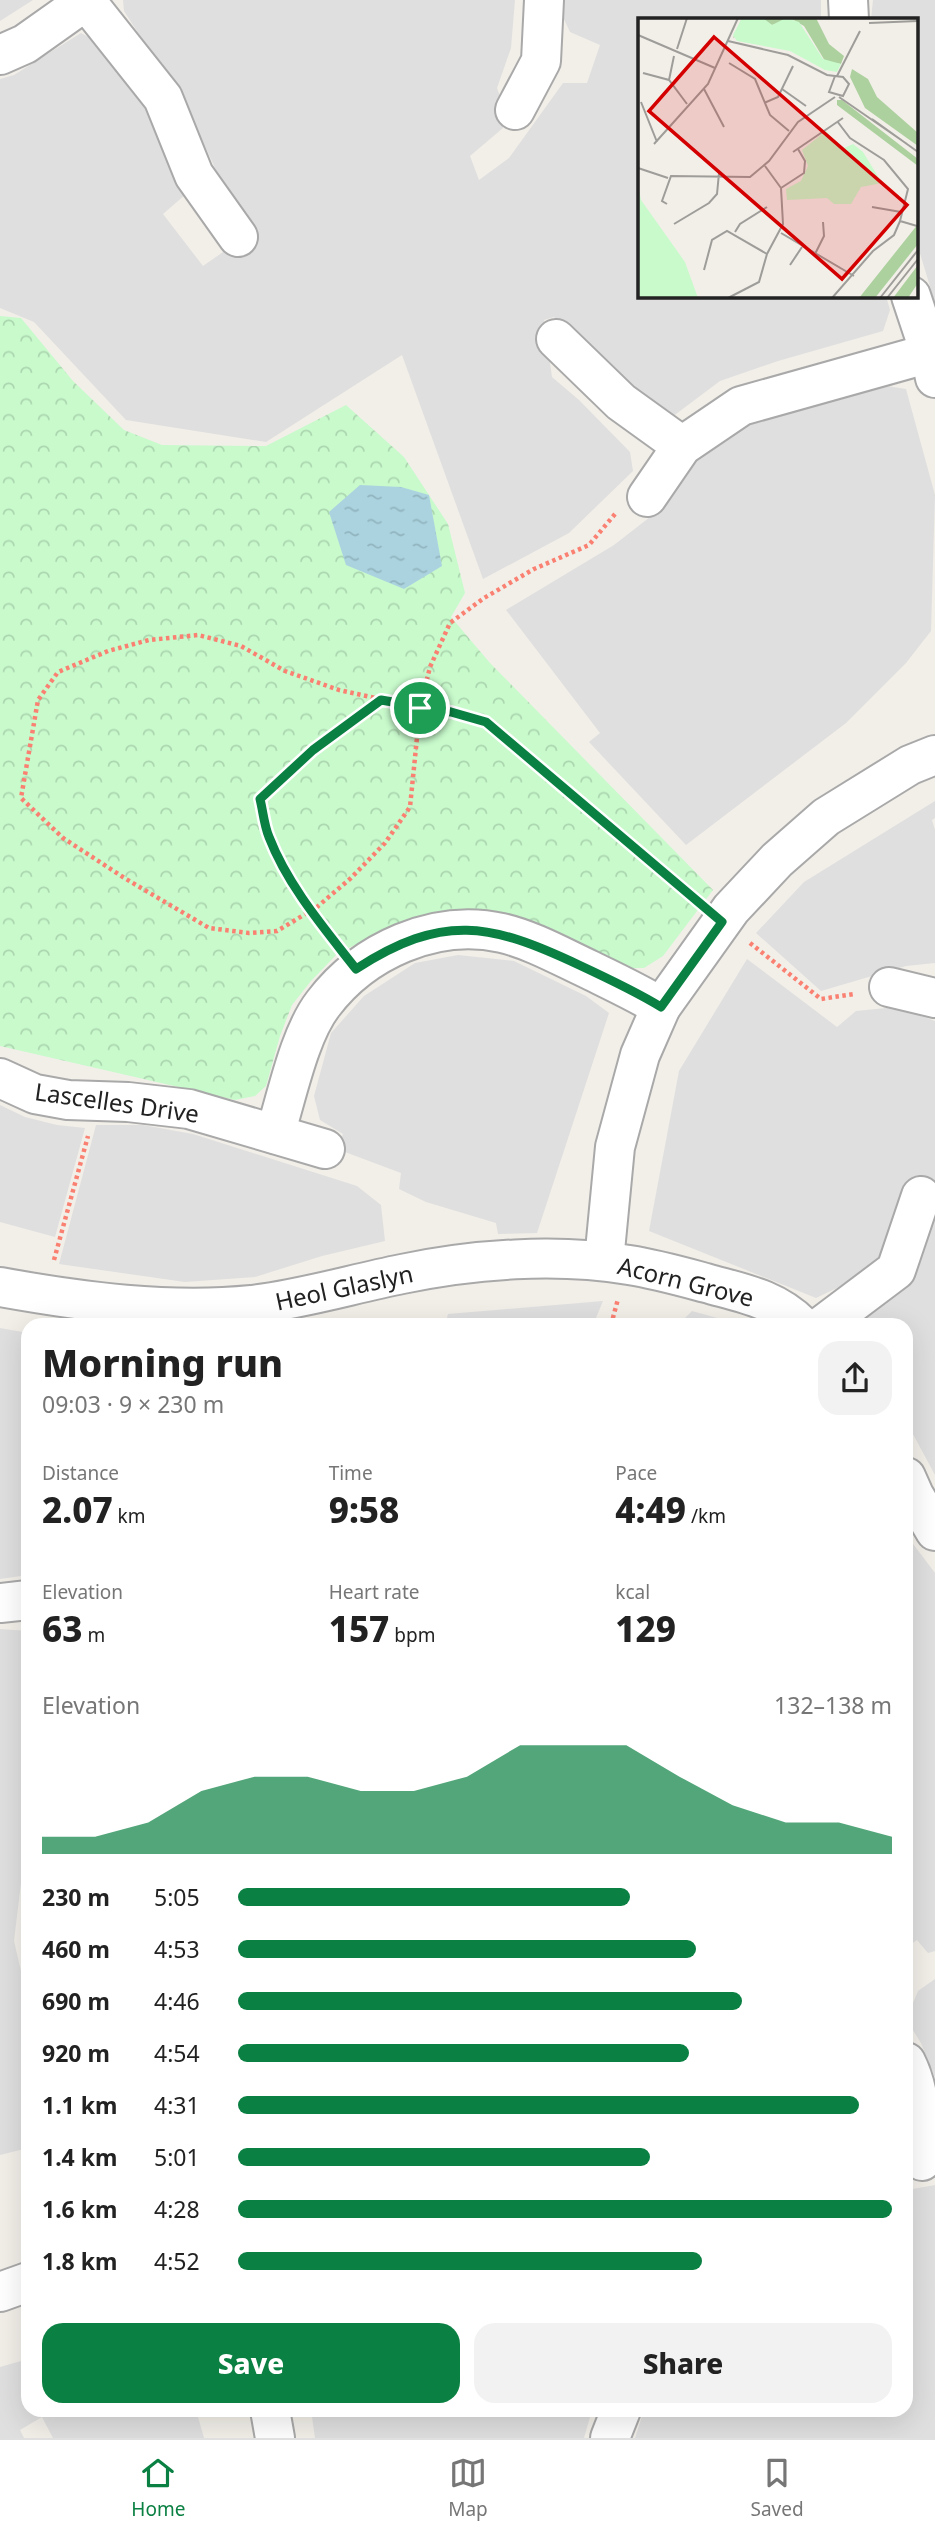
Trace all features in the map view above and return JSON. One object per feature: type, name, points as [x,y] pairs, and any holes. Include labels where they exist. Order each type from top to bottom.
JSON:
[{"type":"street","points":[[0,55],[25,44],[86,0],[163,98],[194,175],[238,237]]},
{"type":"street","points":[[515,110],[541,61],[544,0]]},
{"type":"street","points":[[848,0],[849,18]]},
{"type":"street","points":[[648,497],[682,446],[741,406],[932,365],[912,298]]},
{"type":"street","points":[[556,339],[621,402],[682,446]]},
{"type":"street","points":[[604,1261],[615,1146],[640,1055],[661,1007],[731,908],[778,860],[826,817],[911,765],[935,755]]},
{"type":"street","points":[[275,1134],[307,1033],[322,1005],[356,969],[383,952],[417,937],[460,929],[501,933],[540,947],[661,1007]]},
{"type":"street","points":[[888,987],[935,998]]},
{"type":"street","name":"Lascelles Drive","points":[[0,1078],[35,1094],[68,1100],[162,1104],[189,1109],[325,1149]]},
{"type":"street","points":[[832,1318],[896,1270],[921,1196]]},
{"type":"street","name":"Heol Glaslyn","points":[[0,1287],[210,1316],[405,1273],[494,1261],[604,1261]]},
{"type":"street","name":"Acorn Grove","points":[[604,1261],[664,1271],[751,1294],[776,1305],[792,1318]]},
{"type":"street","points":[[913,1493],[935,1531]]},
{"type":"street","points":[[0,1604],[21,1602]]},
{"type":"street","points":[[913,2074],[919,2098],[921,2161]]},
{"type":"street","points":[[0,2292],[21,2284]]},
{"type":"street","points":[[271,2417],[275,2438]]},
{"type":"street","points":[[610,2438],[618,2417]]},
{"type":"path","points":[[648,497],[629,499],[589,545],[534,569],[484,598],[450,623],[430,667],[420,708],[410,807],[385,843],[351,878],[311,911],[277,931],[249,933],[209,928],[63,838],[21,798],[38,700],[58,672],[108,651],[149,640],[198,635],[242,646],[285,671],[339,690],[420,708],[451,712],[486,722],[722,922],[821,999],[888,987]]},
{"type":"path","points":[[356,969],[311,911],[286,872],[268,835],[260,799],[313,750],[381,700]]},
{"type":"path","points":[[45,1295],[97,1102]]},
{"type":"shaded area","points":[[0,0],[33,0],[0,21]]},
{"type":"shaded area","points":[[123,0],[515,0],[511,48],[497,88],[506,113],[503,128],[470,156],[479,180],[509,158],[563,83],[587,83],[600,45],[570,32],[561,13],[563,0],[821,0],[821,18],[638,18],[638,298],[887,298],[890,310],[883,331],[778,361],[720,381],[668,420],[554,317],[544,320],[552,377],[579,400],[630,452],[633,471],[569,533],[483,579],[402,355],[266,442],[126,420],[34,322],[0,308],[0,79],[14,75],[81,33],[92,39],[148,105],[186,194],[163,214],[203,266],[256,229],[216,170],[189,112],[124,11]]},
{"type":"shaded area","points":[[873,0],[935,0],[935,303],[918,247],[918,18],[871,18]]},
{"type":"shaded area","points":[[887,386],[906,389],[935,495],[931,631],[906,663],[846,723],[686,845],[589,742],[600,733],[506,610],[614,545],[659,510],[700,456],[734,428]]},
{"type":"shaded area","points":[[935,801],[935,818],[932,820],[935,830],[935,963],[906,966],[821,991],[756,933],[804,882]]},
{"type":"shaded area","points":[[458,955],[514,961],[586,996],[609,1013],[537,1233],[498,1234],[496,1223],[426,1202],[399,1189],[401,1173],[337,1149],[343,1134],[320,1120],[314,1096],[331,1033],[364,996],[415,963]]},
{"type":"shaded area","points":[[747,959],[837,1027],[856,1011],[896,1007],[935,1021],[935,1475],[913,1434],[913,1318],[841,1318],[881,1267],[816,1298],[649,1231],[679,1071]]},
{"type":"shaded area","points":[[0,1105],[25,1117],[85,1128],[55,1237],[0,1222]]},
{"type":"shaded area","points":[[96,1125],[143,1125],[193,1134],[357,1186],[381,1205],[385,1241],[322,1256],[255,1277],[185,1282],[59,1264]]},
{"type":"shaded area","points":[[603,1301],[596,1318],[447,1318],[448,1314]]},
{"type":"shaded area","points":[[692,1311],[717,1318],[685,1318]]},
{"type":"shaded area","points":[[0,1328],[21,1332],[21,1576],[0,1579]]},
{"type":"shaded area","points":[[913,1544],[935,1573],[935,1951],[928,1953],[917,1940],[913,1943]]},
{"type":"shaded area","points":[[0,1629],[21,1630],[21,1883],[14,1941],[21,1971],[21,2150],[0,2155]]},
{"type":"shaded area","points":[[935,1979],[935,2078],[913,2030],[913,2003],[918,1991]]},
{"type":"shaded area","points":[[935,2185],[935,2438],[635,2438],[642,2417],[913,2417],[913,2189]]},
{"type":"shaded area","points":[[21,2361],[21,2417],[42,2417],[20,2430],[24,2438],[0,2438],[0,2367]]},
{"type":"shaded area","points":[[42,2417],[198,2417],[204,2438],[53,2438]]},
{"type":"shaded area","points":[[312,2417],[590,2417],[584,2438],[315,2438]]},
{"type":"green space","points":[[0,316],[21,318],[73,381],[124,430],[162,445],[266,446],[346,405],[404,457],[448,524],[465,593],[451,617],[490,663],[713,890],[663,956],[644,968],[623,968],[535,923],[490,913],[372,937],[338,953],[311,981],[292,1005],[266,1086],[255,1096],[235,1100],[0,1046]]},
{"type":"water","points":[[360,485],[401,487],[429,495],[442,566],[404,589],[346,565],[329,512]]},
{"type":"route","points":[[381,700],[420,708],[451,712],[486,722],[722,922],[661,1007],[540,947],[501,933],[460,929],[417,937],[383,952],[356,969],[311,911],[286,872],[268,835],[260,799],[313,750],[381,700]]}]
